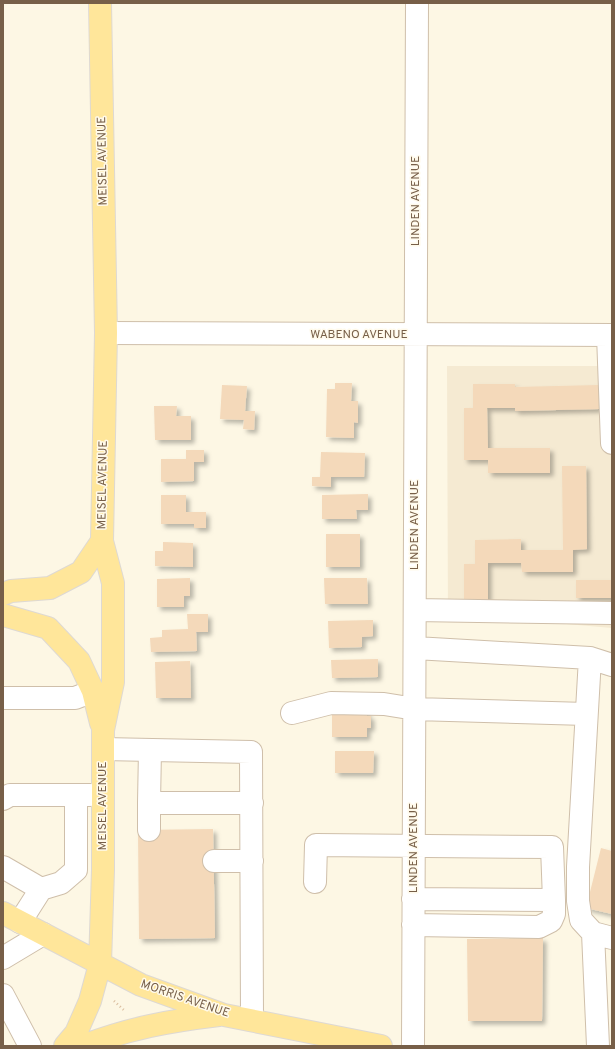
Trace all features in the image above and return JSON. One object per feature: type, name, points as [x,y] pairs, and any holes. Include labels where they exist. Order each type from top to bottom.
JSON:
[{"type":"main road","name":"MEISEL AVENUE","points":[[65,1046],[76,1033],[90,1001],[100,964],[103,870],[103,739],[112,682],[113,583],[102,541],[106,333],[100,3]]},
{"type":"main road","points":[[3,594],[11,591],[50,588],[81,572],[102,541]]},
{"type":"main road","points":[[3,615],[48,628],[79,661],[93,691],[103,739]]},
{"type":"main road","name":"MORRIS AVENUE","points":[[12,917],[141,985],[224,1015],[349,1042],[381,1046]]},
{"type":"main road","points":[[83,1046],[117,1033],[174,1020],[224,1015]]},
{"type":"street","name":"LINDEN AVENUE","points":[[413,1046],[417,3]]},
{"type":"street","name":"WABENO AVENUE","points":[[106,333],[610,335]]},
{"type":"street","points":[[610,335],[612,443]]},
{"type":"street","points":[[415,610],[612,613]]},
{"type":"street","points":[[415,648],[590,658],[612,665]]},
{"type":"street","points":[[590,658],[580,830],[578,901],[581,920],[602,935],[603,1043]]},
{"type":"street","points":[[3,698],[75,698],[93,691]]},
{"type":"street","points":[[292,713],[331,703],[384,704],[415,709],[586,714]]},
{"type":"street","points":[[103,739],[150,750],[252,752],[252,1020]]},
{"type":"street","points":[[150,750],[150,830]]},
{"type":"street","points":[[3,799],[10,795],[103,795]]},
{"type":"street","points":[[76,795],[76,870]]},
{"type":"street","points":[[150,802],[252,803]]},
{"type":"street","points":[[315,882],[316,845],[414,844],[552,846],[554,914],[551,921],[539,927],[413,925]]},
{"type":"street","points":[[214,861],[252,861]]},
{"type":"street","points":[[3,867],[41,889]]},
{"type":"street","points":[[12,917],[41,889],[61,883],[76,870],[103,870]]},
{"type":"street","points":[[414,899],[554,900]]},
{"type":"street","points":[[3,958],[44,934]]},
{"type":"street","points":[[3,995],[10,1022],[30,1046]]},
{"type":"shaded area","points":[[447,366],[612,366],[612,628],[566,624],[448,621]]},
{"type":"building","points":[[335,383],[352,383],[351,401],[358,401],[358,423],[354,422],[354,438],[326,437],[327,389],[335,389]]},
{"type":"building","points":[[473,384],[515,384],[515,387],[599,385],[599,409],[515,411],[515,408],[487,408],[488,448],[550,448],[550,473],[488,473],[488,460],[464,460],[464,408],[473,408]]},
{"type":"building","points":[[222,385],[247,386],[245,411],[255,411],[254,430],[243,429],[244,420],[220,419]]},
{"type":"building","points":[[154,406],[177,406],[176,416],[191,416],[191,440],[155,440]]},
{"type":"building","points":[[186,450],[204,450],[204,462],[194,462],[194,481],[161,482],[161,459],[186,459]]},
{"type":"building","points":[[321,452],[365,453],[364,477],[331,477],[331,487],[312,486],[312,477],[320,477]]},
{"type":"building","points":[[562,466],[586,466],[587,549],[573,550],[573,572],[522,572],[521,563],[488,563],[488,602],[464,602],[464,564],[475,564],[475,540],[521,539],[521,550],[563,550]]},
{"type":"building","points":[[368,494],[368,510],[356,510],[357,519],[322,519],[322,495]]},
{"type":"building","points":[[161,495],[186,495],[186,512],[206,512],[206,528],[194,528],[194,524],[161,524]]},
{"type":"building","points":[[326,534],[360,534],[360,567],[326,567]]},
{"type":"building","points":[[163,542],[193,543],[193,567],[155,566],[155,551],[163,551]]},
{"type":"building","points":[[190,578],[190,596],[184,596],[184,607],[157,607],[157,579]]},
{"type":"building","points":[[324,578],[367,578],[368,604],[325,604]]},
{"type":"building","points":[[576,580],[612,580],[612,598],[576,598]]},
{"type":"building","points":[[187,614],[208,614],[208,632],[196,632],[197,651],[151,652],[150,638],[162,637],[162,630],[188,629]]},
{"type":"building","points":[[373,620],[373,636],[362,637],[362,647],[329,648],[328,621]]},
{"type":"building","points":[[378,659],[378,677],[332,678],[331,660]]},
{"type":"building","points":[[190,661],[191,698],[156,698],[155,662]]},
{"type":"building","points":[[332,707],[367,707],[367,716],[371,716],[371,728],[367,728],[367,737],[332,737]]},
{"type":"building","points":[[335,751],[374,751],[373,773],[335,773]]},
{"type":"building","points":[[213,829],[215,938],[139,939],[138,830]]},
{"type":"building","points":[[601,848],[612,851],[612,914],[586,908]]},
{"type":"building","points":[[543,938],[542,1021],[468,1021],[467,939]]}]
